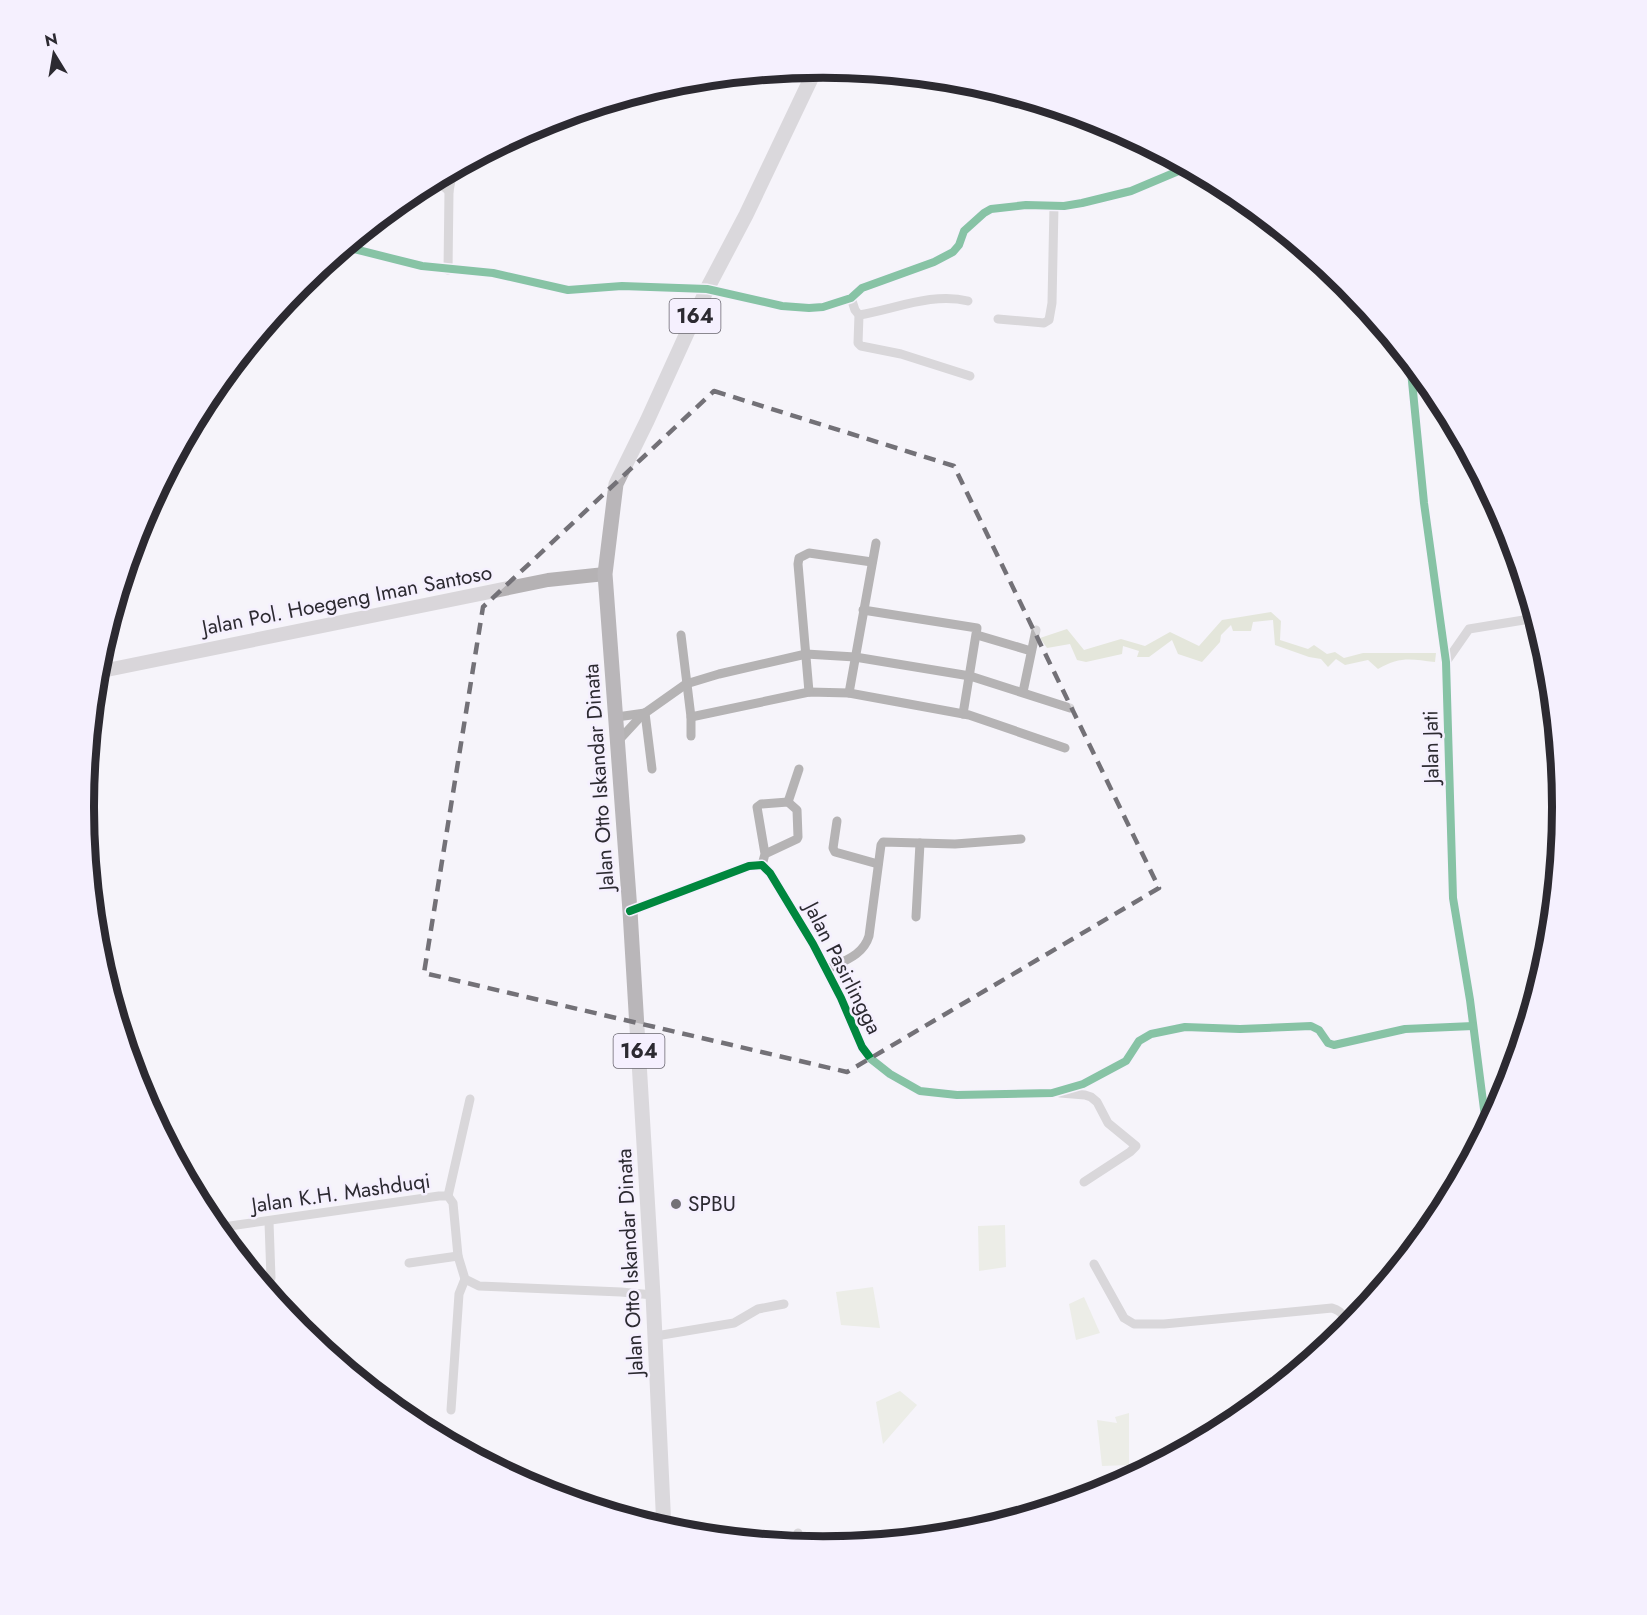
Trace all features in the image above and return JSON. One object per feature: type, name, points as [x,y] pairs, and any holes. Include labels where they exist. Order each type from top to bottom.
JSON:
[{"type":"main road","name":"Jalan Otto Iskandar Dinata","points":[[664,1519],[656,1335],[630,911],[605,574],[616,484],[707,289],[746,215],[811,79]]},
{"type":"street","points":[[355,249],[422,266],[493,273],[568,290],[622,286],[707,289],[782,306],[809,309],[852,298],[862,288],[934,262],[953,252],[959,245],[964,231],[991,209],[1026,205],[1073,205],[1131,191],[1179,171]]},
{"type":"street","points":[[448,270],[448,191],[450,181]]},
{"type":"street","points":[[443,186],[448,191]]},
{"type":"street","points":[[998,319],[1044,323],[1049,320],[1052,303],[1054,206]]},
{"type":"street","points":[[859,315],[939,297],[953,297],[968,301]]},
{"type":"street","points":[[852,298],[859,315],[858,343],[861,346],[901,354],[970,376]]},
{"type":"street","name":"Jalan Jati","points":[[1411,376],[1418,455],[1446,658],[1453,898],[1473,1026],[1483,1118]]},
{"type":"street","points":[[849,693],[876,543]]},
{"type":"street","points":[[809,692],[799,558],[809,553],[872,562]]},
{"type":"street","name":"Jalan Pol. Hoegeng Iman Santoso","points":[[107,670],[548,580],[605,574]]},
{"type":"street","points":[[863,610],[975,626],[977,635],[963,714]]},
{"type":"street","points":[[1446,658],[1469,629],[1528,619]]},
{"type":"street","points":[[1023,692],[1036,630]]},
{"type":"street","points":[[681,635],[691,717],[691,736]]},
{"type":"street","points":[[977,635],[1031,651]]},
{"type":"street","points":[[619,740],[645,713],[686,684],[718,674],[806,654],[834,654],[970,676],[1070,708]]},
{"type":"street","points":[[691,717],[809,692],[849,693],[963,714],[1065,748]]},
{"type":"street","points":[[617,717],[645,713]]},
{"type":"street","points":[[645,713],[652,769]]},
{"type":"street","points":[[788,802],[799,769]]},
{"type":"street","points":[[630,911],[749,866],[762,865],[765,854],[757,807],[761,804],[788,802],[797,810],[798,837],[765,854]]},
{"type":"street","points":[[837,821],[834,852],[878,864]]},
{"type":"street","points":[[826,970],[861,952],[866,946],[880,845],[883,842],[955,844],[1021,839]]},
{"type":"street","points":[[916,917],[920,843]]},
{"type":"street","name":"Jalan Pasirlingga","points":[[762,865],[770,873],[813,944],[841,998],[862,1047],[871,1059],[920,1091],[957,1095],[1052,1093],[1083,1083],[1126,1061],[1139,1041],[1151,1034],[1185,1027],[1240,1029],[1311,1026],[1319,1030],[1328,1043],[1334,1045],[1405,1029],[1473,1026]]},
{"type":"street","points":[[1052,1093],[1091,1097],[1098,1102],[1108,1123],[1136,1146],[1084,1182]]},
{"type":"street","points":[[448,1196],[470,1099]]},
{"type":"street","name":"Jalan K.H. Mashduqi","points":[[227,1227],[448,1196],[453,1203],[458,1256],[465,1279]]},
{"type":"street","points":[[269,1221],[271,1278]]},
{"type":"street","points":[[409,1263],[458,1256]]},
{"type":"street","points":[[1094,1264],[1124,1318],[1134,1324],[1164,1324],[1332,1308],[1345,1317]]},
{"type":"street","points":[[450,1410],[459,1294],[465,1279],[478,1286],[653,1295]]},
{"type":"street","points":[[656,1335],[734,1323],[758,1309],[784,1304]]},
{"type":"highlighted area","points":[[714,391],[954,466],[1159,888],[847,1072],[424,973],[483,607]]},
{"type":"green space","points":[[1271,612],[1281,621],[1280,640],[1308,649],[1314,645],[1327,654],[1335,652],[1344,658],[1363,653],[1436,653],[1435,662],[1399,660],[1378,669],[1368,660],[1345,665],[1336,659],[1328,667],[1321,659],[1275,645],[1273,620],[1253,622],[1251,631],[1233,631],[1231,625],[1221,635],[1220,642],[1202,662],[1178,654],[1172,640],[1149,657],[1137,657],[1139,651],[1123,646],[1122,654],[1086,662],[1077,660],[1070,644],[1047,648],[1040,638],[1067,629],[1084,650],[1121,639],[1145,646],[1170,632],[1199,646],[1222,620]]},
{"type":"green space","points":[[1005,1225],[1006,1267],[979,1271],[978,1226]]},
{"type":"green space","points":[[873,1287],[880,1328],[841,1325],[836,1292]]},
{"type":"green space","points":[[1084,1297],[1100,1333],[1076,1340],[1069,1304]]},
{"type":"green space","points":[[900,1391],[917,1405],[883,1444],[876,1402]]},
{"type":"green space","points":[[1129,1413],[1129,1465],[1102,1466],[1097,1420],[1117,1423],[1115,1417]]},
{"type":"cycle path","points":[[355,249],[422,266],[493,273],[568,290],[622,286],[707,289],[782,306],[823,307],[851,298],[862,288],[934,262],[953,252],[959,245],[964,231],[991,209],[1026,205],[1064,206],[1082,203],[1131,191],[1179,171]]},
{"type":"cycle path","points":[[1412,376],[1424,503],[1446,662],[1453,898],[1470,1000],[1485,1115]]},
{"type":"cycle path","points":[[630,911],[749,866],[762,865],[770,873],[813,944],[841,998],[862,1047],[871,1059],[890,1074],[920,1091],[957,1095],[1052,1093],[1083,1084],[1126,1061],[1139,1041],[1151,1034],[1185,1027],[1240,1029],[1311,1026],[1319,1030],[1328,1043],[1334,1045],[1405,1029],[1473,1026]]},
{"type":"place","name":"SPBU","points":[[676,1204]]}]
